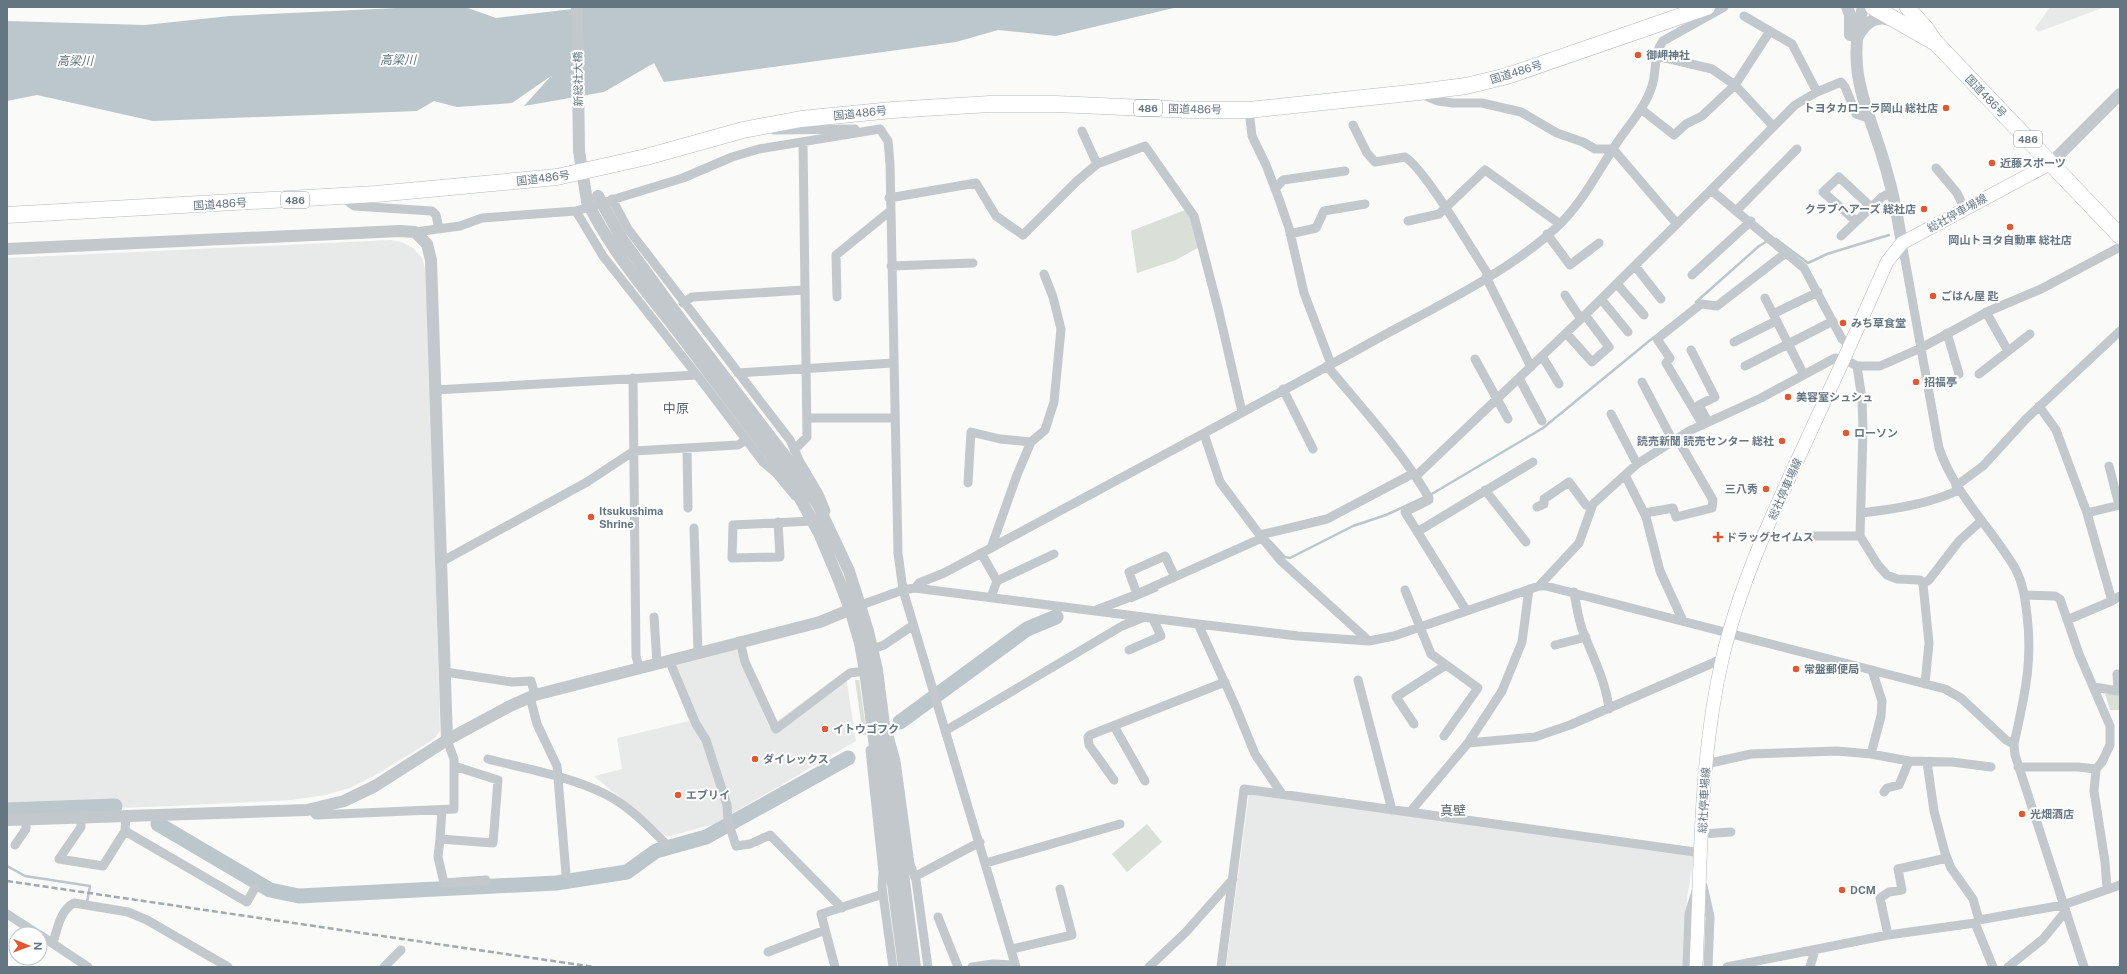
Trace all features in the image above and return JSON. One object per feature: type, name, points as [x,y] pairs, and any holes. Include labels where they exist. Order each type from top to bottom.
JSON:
[{"type":"highway","name":"国道486号","points":[[7,215],[342,197],[539,179],[581,173],[743,130],[801,119],[870,112],[990,104],[1056,104],[1190,110],[1249,110],[1419,92],[1466,86],[1507,76],[1707,7]]},
{"type":"highway","name":"国道486号","points":[[1874,7],[1936,43],[2120,236]]},
{"type":"main road","points":[[1907,7],[1926,28],[1936,43]]},
{"type":"main road","name":"総社停車場線","points":[[1696,967],[1706,764],[1712,711],[1722,659],[1729,633],[1752,563],[1887,262],[1902,243],[2051,162]]},
{"type":"street","name":"新総社大橋","points":[[577,7],[579,151],[581,173],[587,201],[599,228],[617,254],[678,324]]},
{"type":"street","points":[[915,588],[919,583],[991,548],[1204,434],[1487,277],[1524,253],[1560,224],[1594,182],[1613,149],[1641,109],[1652,87],[1658,47],[1663,41],[1724,7]]},
{"type":"street","points":[[1847,7],[1851,22],[1849,48],[1851,55],[1856,62]]},
{"type":"street","points":[[1863,7],[1857,37],[1856,62],[1858,82],[1892,192],[1939,448],[1945,466],[1957,488],[2014,567],[2025,595],[2029,635],[2029,672],[2014,744],[2018,767],[2084,967]]},
{"type":"street","points":[[1744,16],[1792,44],[1817,92]]},
{"type":"street","points":[[1857,37],[1868,23],[1878,18],[1888,19],[1907,25]]},
{"type":"street","points":[[1641,109],[1674,135],[1686,124],[1702,116],[1735,85],[1770,31]]},
{"type":"street","points":[[1657,56],[1712,69],[1735,85],[1773,126]]},
{"type":"street","points":[[1094,611],[1175,577],[1261,536],[1327,519],[1415,475],[1531,367],[1617,284],[1794,105],[1817,92],[1841,82],[1856,114],[1868,118]]},
{"type":"street","points":[[1419,92],[1424,96],[1438,101],[1453,103],[1482,103],[1521,112],[1557,133],[1583,142],[1595,149],[1613,149],[1677,224]]},
{"type":"street","points":[[2051,162],[2120,94]]},
{"type":"street","points":[[1249,110],[1252,136],[1275,189],[1290,234],[1304,293],[1329,365],[1415,475],[1427,496],[1429,500],[1405,512],[1466,610]]},
{"type":"street","points":[[1353,125],[1367,153],[1375,162],[1407,158],[1430,186],[1487,277],[1531,367]]},
{"type":"street","points":[[743,130],[880,129]]},
{"type":"street","points":[[7,250],[415,232],[460,226],[482,218],[576,211],[683,178],[746,153],[880,129]]},
{"type":"street","points":[[880,129],[888,141],[898,553],[902,590],[980,842],[1016,966],[993,964],[972,967]]},
{"type":"street","points":[[1082,131],[1097,164]]},
{"type":"street","points":[[794,450],[807,437],[803,142]]},
{"type":"street","points":[[889,198],[976,183],[996,216],[1023,235],[1076,181],[1097,164],[1145,146],[1194,216],[1219,312],[1242,412]]},
{"type":"street","points":[[1737,210],[1797,149]]},
{"type":"street","points":[[1936,168],[1957,192],[1964,208]]},
{"type":"street","points":[[1408,221],[1440,214],[1485,170],[1490,171],[1560,224]]},
{"type":"street","points":[[1275,189],[1283,180],[1345,171]]},
{"type":"street","points":[[581,173],[598,196],[622,239],[678,324],[791,482],[813,521],[855,607],[873,649],[878,723],[904,967]]},
{"type":"street","points":[[1856,221],[1823,192],[1839,177],[1871,207]]},
{"type":"street","points":[[1711,190],[1737,210],[1804,268],[1842,339],[1851,345]]},
{"type":"street","points":[[1841,236],[1882,197],[1892,192]]},
{"type":"street","points":[[342,197],[354,206],[432,211],[436,215],[439,228]]},
{"type":"street","points":[[612,199],[628,229],[790,440],[794,450],[822,499],[828,526]]},
{"type":"street","points":[[1290,234],[1316,228],[1324,211],[1365,204]]},
{"type":"street","points":[[576,211],[603,256],[698,375],[763,462],[776,473],[805,507]]},
{"type":"street","points":[[837,297],[836,255],[889,212]]},
{"type":"street","points":[[1692,275],[1751,222]]},
{"type":"street","points":[[311,809],[316,815],[454,809],[454,759],[447,740],[431,260],[427,244],[415,232]]},
{"type":"street","points":[[1547,234],[1570,265],[1599,243]]},
{"type":"street","points":[[1539,586],[1579,543],[1592,507],[1637,464],[1675,440],[1706,423],[1761,398],[1835,358],[1844,359],[1857,366],[1880,366],[1921,348],[1986,312],[2041,290],[2120,247]]},
{"type":"street","points":[[1706,423],[1666,363],[1670,358],[1657,340],[1701,304],[1717,306],[1787,252]]},
{"type":"street","points":[[891,266],[973,263]]},
{"type":"street","points":[[1635,266],[1661,299]]},
{"type":"street","points":[[991,548],[1017,475],[1031,442],[1045,430],[1052,411],[1061,343],[1060,321],[1044,274]]},
{"type":"street","points":[[1617,284],[1644,315]]},
{"type":"street","points":[[684,303],[692,297],[804,290]]},
{"type":"street","points":[[1734,342],[1818,292]]},
{"type":"street","points":[[1565,295],[1609,347],[1592,362],[1566,333]]},
{"type":"street","points":[[1765,298],[1804,375]]},
{"type":"street","points":[[1601,299],[1628,332]]},
{"type":"street","points":[[1986,312],[2008,351]]},
{"type":"street","points":[[1744,366],[1833,321]]},
{"type":"street","points":[[678,324],[795,469],[818,505],[849,572],[865,671],[878,723],[915,967]]},
{"type":"street","points":[[1861,513],[1942,498],[1957,488],[1983,466],[2039,406],[2120,331]]},
{"type":"street","points":[[1948,333],[1959,374]]},
{"type":"street","points":[[1979,374],[2030,334]]},
{"type":"street","points":[[1691,350],[1715,397],[1699,405],[1706,423]]},
{"type":"street","points":[[1542,356],[1559,384]]},
{"type":"street","points":[[1475,359],[1508,419]]},
{"type":"street","points":[[738,373],[894,363]]},
{"type":"street","points":[[1857,366],[1862,399],[1860,536],[1878,565],[1887,576],[1896,579],[1920,580],[1923,584],[1929,643],[1925,684]]},
{"type":"street","points":[[435,390],[698,375]]},
{"type":"street","points":[[633,378],[636,656],[639,668]]},
{"type":"street","points":[[1519,378],[1542,421]]},
{"type":"street","points":[[1642,382],[1675,440],[1713,500],[1712,508],[1676,517],[1673,508],[1645,513]]},
{"type":"street","points":[[1284,389],[1313,449]]},
{"type":"street","points":[[2039,406],[2056,430],[2087,513],[2112,601]]},
{"type":"street","points":[[1611,414],[1637,464]]},
{"type":"street","points":[[807,418],[895,418]]},
{"type":"street","points":[[968,483],[971,432],[1000,439],[1031,442]]},
{"type":"street","points":[[1204,434],[1220,482],[1261,536],[1281,561],[1369,641]]},
{"type":"street","points":[[441,562],[587,482],[634,451],[738,445],[746,440]]},
{"type":"street","points":[[687,448],[688,508]]},
{"type":"street","points":[[1417,532],[1533,462]]},
{"type":"street","points":[[2087,513],[2119,505],[2109,466]]},
{"type":"street","points":[[1625,475],[1645,513],[1660,571],[1683,621]]},
{"type":"street","points":[[1537,507],[1544,504],[1544,499],[1569,482],[1586,505],[1592,507]]},
{"type":"street","points":[[1485,490],[1526,542]]},
{"type":"street","points":[[778,522],[780,557],[732,558],[733,525],[778,522],[813,521]]},
{"type":"street","points":[[1923,584],[1929,580],[1959,541],[1981,521]]},
{"type":"street","points":[[694,528],[698,653]]},
{"type":"street","points":[[1813,536],[1860,536]]},
{"type":"street","points":[[981,553],[997,581]]},
{"type":"street","points":[[991,597],[997,581],[1054,554]]},
{"type":"street","points":[[1137,594],[1129,572],[1165,556],[1175,577]]},
{"type":"street","points":[[7,820],[126,817],[311,809],[344,801],[375,786],[447,740],[510,706],[533,696],[740,641],[820,622],[855,607],[902,590],[915,588],[1142,618],[1306,636],[1369,641],[1378,640],[1539,586],[1574,592],[1945,689],[1961,698],[2006,740],[2014,744]]},
{"type":"street","points":[[1410,812],[1468,743],[1502,691],[1516,661],[1526,626],[1529,589]]},
{"type":"street","points":[[1405,590],[1421,626],[1431,654],[1478,688],[1444,736]]},
{"type":"street","points":[[1574,592],[1577,612],[1596,664],[1609,709]]},
{"type":"street","points":[[2067,620],[2112,601],[2120,596],[2120,592]]},
{"type":"street","points":[[2025,595],[2055,596],[2060,599],[2110,726],[2110,745],[2102,762],[2096,769],[2096,807],[2105,862],[2107,889]]},
{"type":"street","points":[[654,618],[663,662],[706,740],[727,805],[729,825],[736,846],[750,844],[770,835],[842,908]]},
{"type":"street","points":[[945,731],[1122,626],[1142,618]]},
{"type":"street","points":[[1129,650],[1161,636],[1153,619]]},
{"type":"street","points":[[1198,624],[1225,682],[1255,754],[1282,794]]},
{"type":"street","points":[[873,649],[884,645],[912,626]]},
{"type":"street","points":[[1555,645],[1586,637]]},
{"type":"street","points":[[740,641],[745,662],[776,729],[850,673],[865,671]]},
{"type":"street","points":[[1468,743],[1535,737],[1609,709],[1722,659]]},
{"type":"street","points":[[1414,724],[1396,697],[1446,665]]},
{"type":"street","points":[[1871,754],[1881,716],[1882,701],[1872,670]]},
{"type":"street","points":[[445,672],[512,682],[531,681],[536,724],[557,766],[566,874]]},
{"type":"street","points":[[2094,687],[2118,691],[2117,674],[2120,674]]},
{"type":"street","points":[[1358,680],[1392,810]]},
{"type":"street","points":[[1114,780],[1088,742],[1090,735],[1225,682]]},
{"type":"street","points":[[878,723],[896,761],[910,864],[916,876],[928,967]]},
{"type":"street","points":[[878,723],[870,747],[872,779],[884,872],[883,894],[893,967]]},
{"type":"street","points":[[1114,726],[1145,781]]},
{"type":"street","points":[[1706,764],[1752,754],[1837,751],[1871,754],[1909,761],[1991,767]]},
{"type":"street","points":[[488,759],[558,777],[605,794],[639,817],[666,844]]},
{"type":"street","points":[[1884,792],[1887,788],[1899,785],[1909,761]]},
{"type":"street","points":[[1927,762],[1934,811],[1947,858],[1951,868],[1972,899],[1977,922],[1993,967]]},
{"type":"street","points":[[440,840],[492,843],[498,780],[454,766]]},
{"type":"street","points":[[2018,767],[2078,767],[2096,769]]},
{"type":"street","points":[[1221,967],[1244,789],[1702,853]]},
{"type":"street","points":[[442,810],[438,857],[444,883],[486,880]]},
{"type":"street","points":[[81,818],[81,827],[59,859],[103,866],[125,831],[126,817]]},
{"type":"street","points":[[15,845],[26,829],[26,819]]},
{"type":"street","points":[[986,863],[1120,824]]},
{"type":"street","points":[[125,831],[247,902],[255,888]]},
{"type":"street","points":[[1702,834],[1730,832]]},
{"type":"street","points":[[916,876],[980,842]]},
{"type":"street","points":[[1888,935],[1880,898],[1889,892],[1902,890],[1898,869],[1947,858]]},
{"type":"street","points":[[1687,967],[1689,914],[1701,877]]},
{"type":"street","points":[[1701,877],[1710,917],[1708,967]]},
{"type":"street","points":[[1149,967],[1186,932],[1233,879]]},
{"type":"street","points":[[1727,967],[1888,935],[2064,908],[2120,884]]},
{"type":"street","points":[[1012,949],[1072,935],[1060,889]]},
{"type":"street","points":[[835,967],[821,914],[883,894]]},
{"type":"street","points":[[53,943],[63,914],[74,903],[123,910],[148,920],[228,967]]},
{"type":"street","points":[[2008,967],[2043,939],[2064,908]]},
{"type":"street","points":[[7,914],[25,926]]},
{"type":"street","points":[[938,917],[958,967]]},
{"type":"street","points":[[768,952],[825,930]]},
{"type":"street","points":[[48,940],[88,967]]},
{"type":"street","points":[[384,967],[401,950]]},
{"type":"street","points":[[1810,967],[1815,950]]},
{"type":"shaded area","points":[[2050,7],[2105,7],[2038,32],[2035,28]]},
{"type":"shaded area","points":[[1185,210],[1192,218],[1201,246],[1176,260],[1137,273],[1131,231]]},
{"type":"shaded area","points":[[391,240],[402,242],[413,248],[422,258],[427,276],[440,731],[434,739],[374,776],[350,788],[325,795],[292,800],[172,806],[116,808],[116,805],[7,808],[7,258]]},
{"type":"shaded area","points":[[737,645],[769,727],[845,671],[856,741],[714,824],[667,837],[594,776],[622,769],[617,738],[689,721],[668,665]]},
{"type":"shaded area","points":[[855,680],[859,680],[867,735],[863,735]]},
{"type":"shaded area","points":[[2105,694],[2120,694],[2120,710],[2110,710]]},
{"type":"shaded area","points":[[1249,793],[1694,856],[1687,898],[1684,967],[1226,967]]},
{"type":"shaded area","points":[[1147,824],[1162,842],[1127,872],[1112,854]]},
{"type":"water","name":"高梁川","points":[[418,7],[465,7],[496,18],[590,7],[1178,7],[1056,36],[998,30],[956,42],[664,82],[654,63],[604,92],[524,106],[551,76],[512,103],[457,107],[434,101],[417,111],[153,121],[37,95],[7,101],[7,21],[145,25],[230,16]]},
{"type":"waterway","points":[[1773,239],[1776,239],[1808,263],[1827,254],[1889,235]]},
{"type":"waterway","points":[[1696,302],[1759,246],[1769,240]]},
{"type":"waterway","points":[[1430,495],[1543,428],[1654,337]]},
{"type":"waterway","points":[[1268,539],[1285,557],[1290,558],[1353,526],[1386,515],[1425,497]]},
{"type":"waterway","points":[[1131,601],[1157,590]]},
{"type":"waterway","points":[[900,722],[1027,629],[1056,617]]},
{"type":"waterway","points":[[158,824],[270,890],[299,896],[556,883],[627,872],[656,851],[706,837],[848,758]]},
{"type":"waterway","points":[[7,810],[115,806]]},
{"type":"waterway","points":[[7,866],[25,876],[90,886],[87,902]]},
{"type":"railway","points":[[7,881],[594,967]]},
{"type":"place","name":"御岬神社","points":[[1638,55]]},
{"type":"place","name":"トヨタカローラ岡山 総社店","points":[[1946,108]]},
{"type":"place","name":"近藤スポーツ","points":[[1992,163]]},
{"type":"place","name":"クラブヘアーズ 総社店","points":[[1924,209]]},
{"type":"place","name":"岡山トヨタ自動車 総社店","points":[[2010,227]]},
{"type":"place","name":"ごはん屋 匙","points":[[1933,296]]},
{"type":"place","name":"みち草食堂","points":[[1843,323]]},
{"type":"place","name":"招福亭","points":[[1916,382]]},
{"type":"place","name":"美容室シュシュ","points":[[1788,397]]},
{"type":"place","name":"ローソン","points":[[1846,433]]},
{"type":"place","name":"読売新聞 読売センター 総社","points":[[1782,441]]},
{"type":"place","name":"三八秀","points":[[1766,489]]},
{"type":"place","name":"Itsukushima Shrine","points":[[591,517]]},
{"type":"place","name":"ドラッグセイムス","points":[[1718,537]]},
{"type":"place","name":"常盤郵便局","points":[[1796,669]]},
{"type":"place","name":"イトウゴフク","points":[[825,729]]},
{"type":"place","name":"ダイレックス","points":[[755,759]]},
{"type":"place","name":"エブリイ","points":[[678,795]]},
{"type":"place","name":"光畑酒店","points":[[2022,814]]},
{"type":"place","name":"DCM","points":[[1842,890]]},
{"type":"district","name":"中原","points":[[676,408]]},
{"type":"district","name":"真壁","points":[[1453,810]]}]
